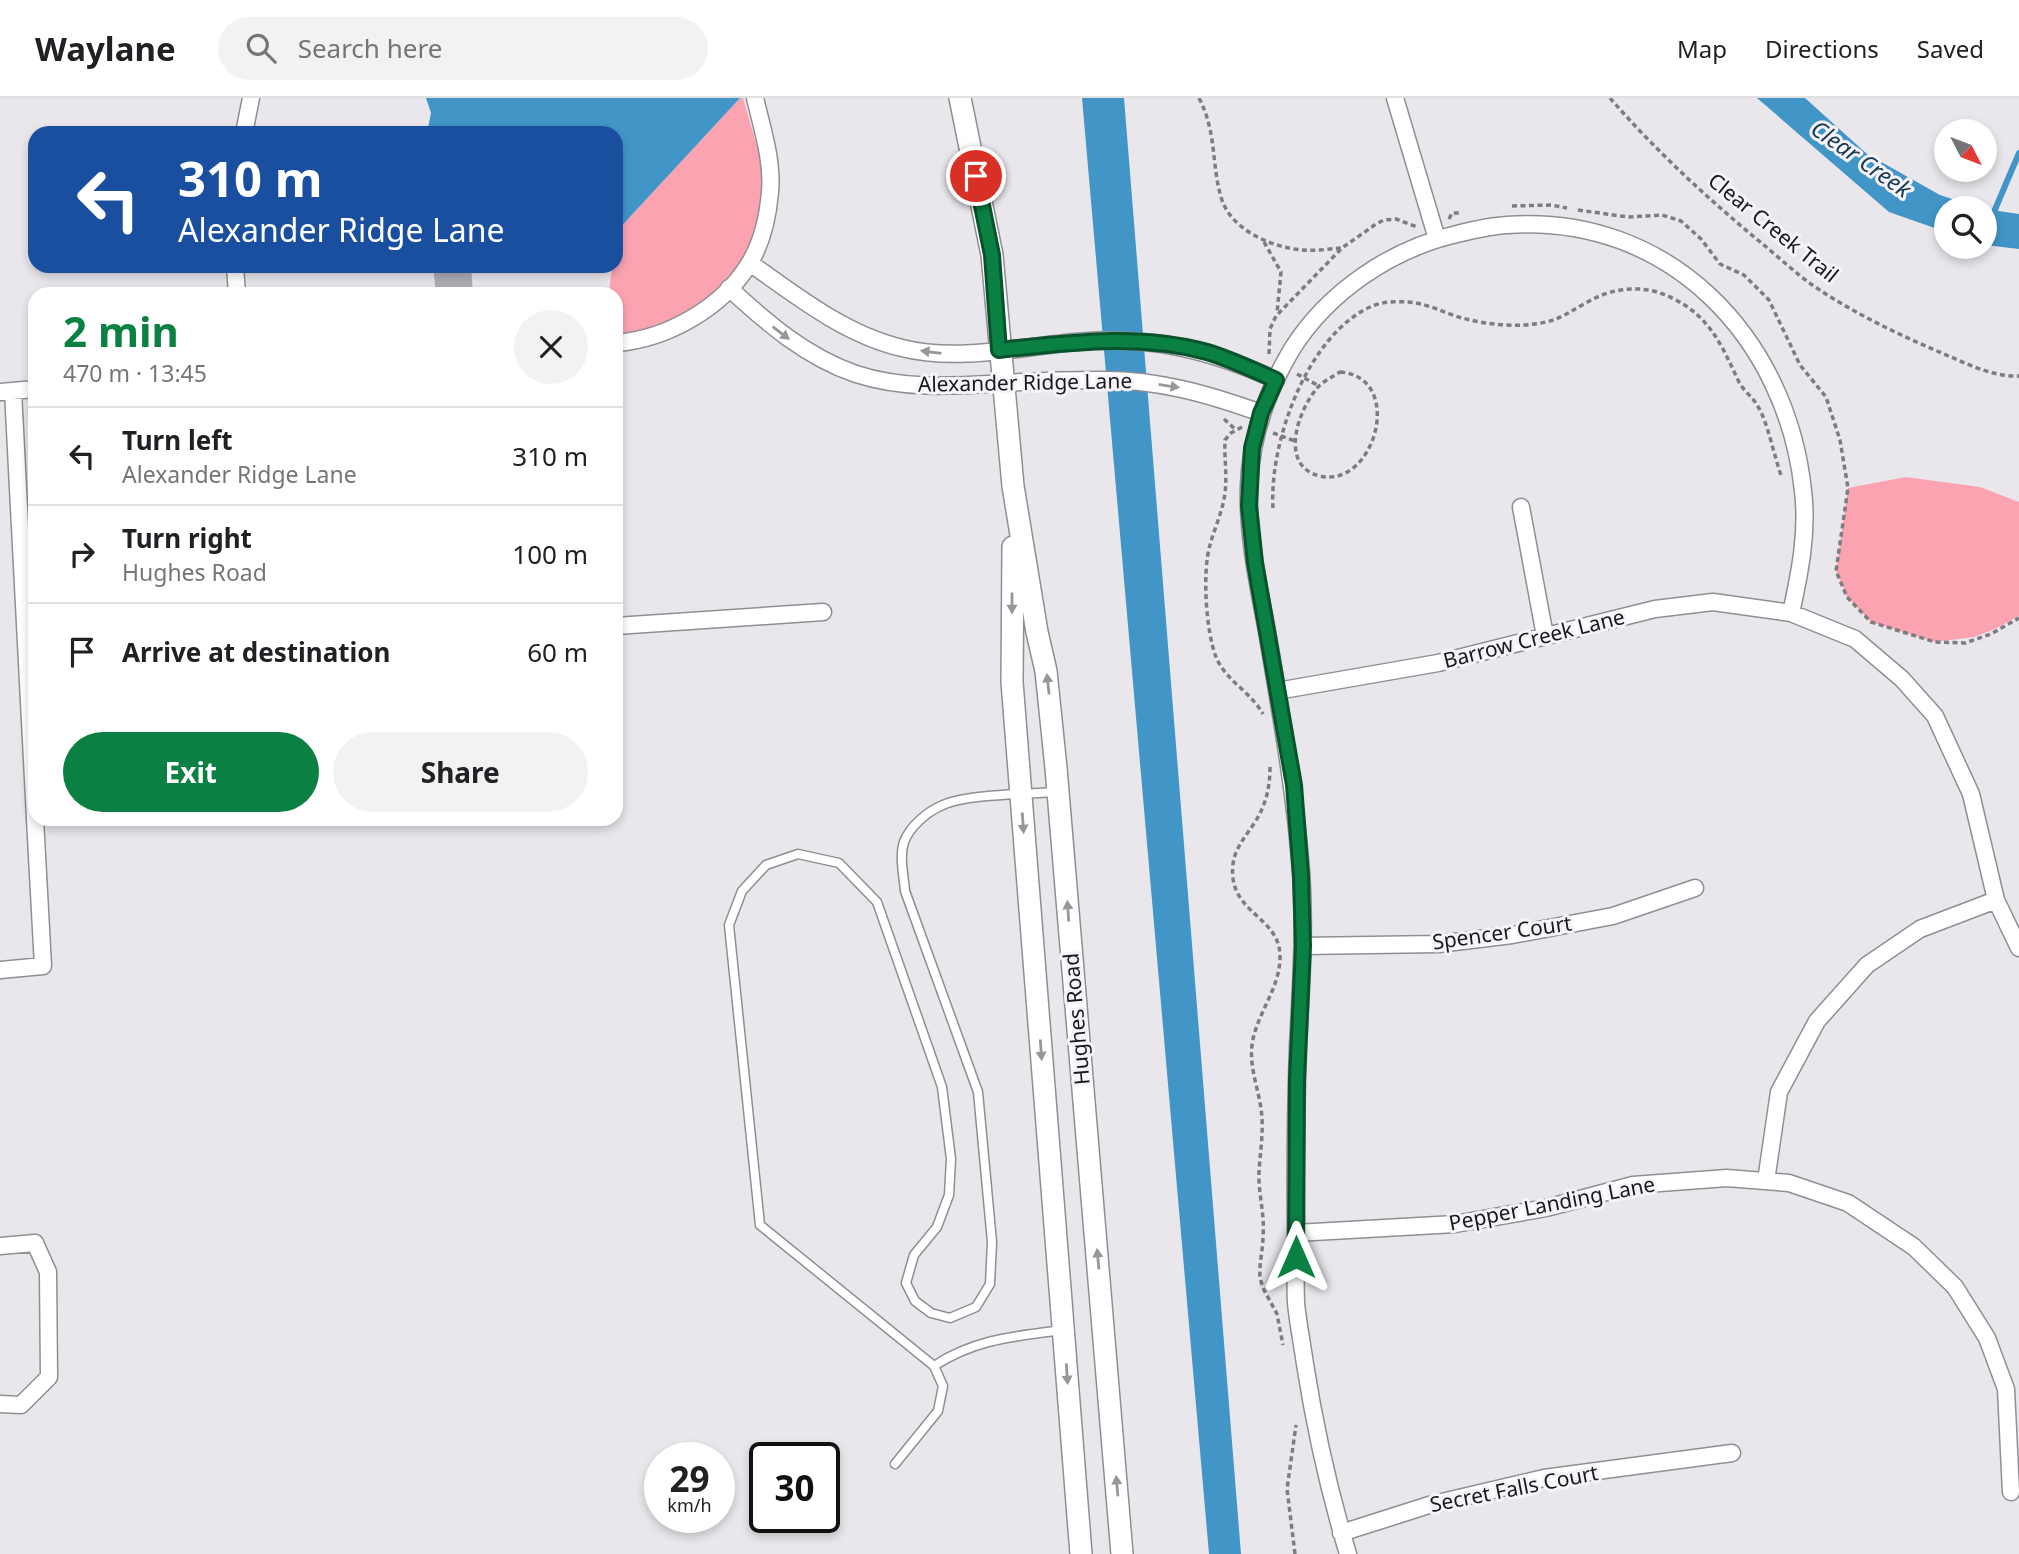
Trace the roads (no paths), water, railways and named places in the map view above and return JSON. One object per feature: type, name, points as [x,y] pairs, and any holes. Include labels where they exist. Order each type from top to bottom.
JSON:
[{"type":"main road","name":"Hughes Road","points":[[960,98],[992,255],[1013,486],[1046,671],[1122,1554]]},
{"type":"main road","name":"Hughes Road","points":[[1013,486],[1012,681],[1080,1554]]},
{"type":"street","points":[[245,126],[251,98]]},
{"type":"street","points":[[623,342],[660,334],[678,326],[708,307],[734,283],[750,263],[763,232],[770,191],[766,146],[754,98]]},
{"type":"street","points":[[1395,98],[1437,239]]},
{"type":"street","points":[[1348,1554],[1332,1502],[1314,1419],[1298,1317],[1297,1079],[1303,946],[1301,876],[1294,785],[1250,525],[1252,448],[1259,420],[1279,374],[1295,344],[1342,293],[1386,261],[1411,248],[1437,239],[1504,225],[1557,226],[1596,233],[1624,242],[1689,279],[1725,310],[1766,368],[1786,408],[1794,435],[1804,493],[1801,568],[1791,612]]},
{"type":"street","name":"Alexander Ridge Lane","points":[[750,263],[802,300],[869,338],[903,349],[947,354],[1098,341],[1154,343],[1205,352],[1279,374]]},
{"type":"street","name":"Alexander Ridge Lane","points":[[734,283],[755,313],[800,348],[856,374],[896,384],[947,387],[1125,380],[1194,391],[1259,420]]},
{"type":"street","points":[[28,390],[6,392],[28,716]]},
{"type":"street","points":[[1521,507],[1545,636]]},
{"type":"street","name":"Barrow Creek Lane","points":[[1277,691],[1438,663],[1655,610],[1713,602],[1791,612],[1855,639],[1902,679],[1935,716],[1971,794],[1996,900],[2019,948]]},
{"type":"street","points":[[623,626],[824,612]]},
{"type":"street","points":[[0,970],[43,967],[35,826]]},
{"type":"street","name":"Spencer Court","points":[[1303,946],[1438,944],[1512,935],[1613,916],[1695,888]]},
{"type":"street","points":[[1766,1181],[1779,1092],[1817,1021],[1867,965],[1920,929],[1996,900]]},
{"type":"street","name":"Pepper Landing Lane","points":[[1296,1233],[1455,1224],[1546,1208],[1633,1185],[1727,1178],[1789,1183],[1848,1203],[1914,1247],[1955,1287],[1987,1338],[2006,1389],[2011,1492]]},
{"type":"street","points":[[0,1246],[35,1243],[48,1272],[49,1377],[21,1405],[0,1404]]},
{"type":"street","name":"Secret Falls Court","points":[[1341,1533],[1429,1505],[1544,1478],[1732,1453]]},
{"type":"lane","points":[[895,1464],[938,1411],[943,1386],[934,1366],[760,1225],[729,925],[741,891],[766,865],[798,854],[839,863],[877,902],[942,1087],[951,1159],[949,1195],[937,1227],[914,1255],[906,1283],[915,1301],[931,1313],[950,1318],[976,1307],[990,1284],[992,1242],[978,1092],[905,891],[904,842],[921,817],[944,804],[1058,792]]},
{"type":"lane","points":[[934,1366],[952,1354],[995,1338],[1063,1329]]},
{"type":"water","points":[[426,98],[740,98],[623,224],[623,126],[428,126],[431,113]]},
{"type":"water","points":[[1082,98],[1124,98],[1241,1554],[1209,1554]]},
{"type":"water","name":"Clear Creek","points":[[1757,98],[1805,98],[1867,154],[1943,196],[1934,196],[1934,228],[1889,212]]},
{"type":"water","points":[[1997,211],[2019,214],[2019,249],[1997,246]]},
{"type":"waterway","points":[[1997,205],[2019,153]]}]
